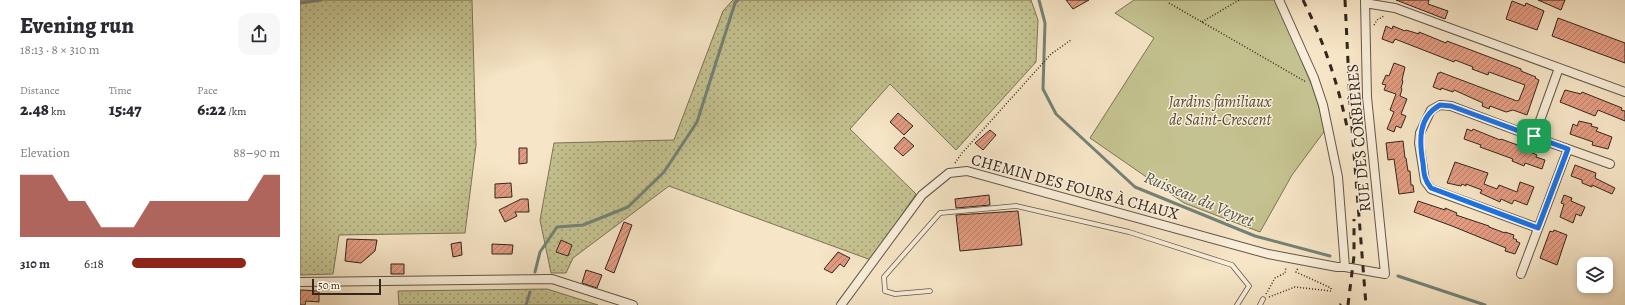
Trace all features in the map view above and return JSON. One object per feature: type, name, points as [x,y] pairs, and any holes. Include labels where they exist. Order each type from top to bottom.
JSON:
[{"type":"street","points":[[1279,0],[1314,78],[1323,105],[1338,177],[1345,267]]},
{"type":"street","points":[[1365,2],[1395,8],[1625,92]]},
{"type":"street","name":"RUE DES CORBIÈRES","points":[[1365,2],[1367,97],[1385,274]]},
{"type":"street","points":[[1534,136],[1559,68]]},
{"type":"street","points":[[1538,228],[1431,188],[1426,181],[1419,143],[1420,133],[1431,110],[1440,105],[1451,106],[1610,164]]},
{"type":"street","points":[[1520,274],[1568,149]]},
{"type":"street","name":"CHEMIN DES FOURS À CHAUX","points":[[841,305],[922,195],[949,173],[967,171],[1268,254],[1336,267],[1345,267],[1385,274]]},
{"type":"street","points":[[300,282],[552,279],[633,305]]},
{"type":"lane","points":[[930,291],[896,294],[885,291],[884,277],[940,213],[1016,206],[1129,232],[1232,265],[1248,286],[1237,305]]},
{"type":"lane","points":[[1260,305],[1263,299]]},
{"type":"path","points":[[1202,22],[1239,0]]},
{"type":"path","points":[[1169,2],[1318,89]]},
{"type":"path","points":[[949,173],[962,153],[1051,54],[1071,40]]},
{"type":"path","points":[[1263,299],[1295,287],[1331,291],[1331,288],[1296,272],[1297,268],[1305,269]]},
{"type":"path","points":[[1263,299],[1275,278],[1285,273],[1286,270]]},
{"type":"green space","points":[[300,0],[472,0],[476,145],[465,233],[339,235],[333,274],[300,275]]},
{"type":"green space","points":[[733,0],[1031,0],[1038,20],[1036,62],[956,150],[890,84],[850,129],[916,194],[871,260],[669,186],[573,258],[566,273],[551,273],[540,220],[554,143],[674,140],[723,11]]},
{"type":"green space","name":"Jardins familiaux de Saint-Crescent","points":[[1134,0],[1276,0],[1312,86],[1326,129],[1292,175],[1260,232],[1184,203],[1090,138],[1154,38],[1115,13]]},
{"type":"green space","points":[[547,289],[598,305],[399,305],[398,291]]},
{"type":"building","points":[[1066,0],[1089,0],[1073,9]]},
{"type":"building","points":[[1396,0],[1429,0],[1428,4],[1448,11],[1445,19]]},
{"type":"building","points":[[1538,0],[1565,0],[1561,10]]},
{"type":"building","points":[[1512,1],[1525,6],[1526,3],[1544,11],[1537,30],[1506,19]]},
{"type":"building","points":[[1558,18],[1625,43],[1625,63],[1552,36]]},
{"type":"building","points":[[1386,26],[1392,29],[1393,26],[1405,31],[1419,34],[1419,32],[1446,43],[1447,41],[1521,69],[1521,71],[1536,77],[1535,78],[1539,80],[1527,115],[1513,110],[1506,112],[1490,106],[1489,109],[1482,106],[1483,103],[1454,90],[1453,92],[1433,87],[1438,73],[1440,72],[1517,101],[1519,100],[1525,85],[1489,72],[1488,75],[1455,60],[1454,62],[1395,39],[1393,43],[1382,39]]},
{"type":"building","points":[[1394,63],[1405,67],[1400,96],[1407,99],[1401,114],[1406,116],[1401,128],[1396,126],[1394,132],[1387,129],[1394,112],[1390,110],[1396,94],[1384,90],[1386,85],[1382,84],[1386,75],[1389,76]]},
{"type":"building","points":[[1565,90],[1581,94],[1582,92],[1622,108],[1621,110],[1625,111],[1625,121],[1598,110],[1595,116],[1560,102]]},
{"type":"building","points":[[898,113],[913,126],[904,135],[890,122]]},
{"type":"building","points":[[1579,121],[1592,124],[1591,126],[1598,128],[1596,131],[1612,137],[1608,149],[1592,145],[1593,142],[1570,134],[1573,124],[1577,126]]},
{"type":"building","points":[[1467,129],[1472,131],[1473,129],[1500,140],[1501,139],[1523,147],[1522,148],[1537,155],[1536,157],[1545,160],[1542,169],[1525,163],[1524,166],[1512,161],[1513,159],[1480,147],[1481,145],[1464,139]]},
{"type":"building","points":[[990,130],[996,135],[983,150],[975,143]]},
{"type":"building","points":[[904,137],[914,146],[903,156],[894,148]]},
{"type":"building","points":[[1403,141],[1405,158],[1408,171],[1410,171],[1411,185],[1413,185],[1414,192],[1399,194],[1394,159],[1388,160],[1386,143]]},
{"type":"building","points":[[519,148],[527,148],[527,163],[519,164]]},
{"type":"building","points":[[1455,162],[1488,173],[1484,184],[1497,189],[1499,185],[1517,192],[1520,182],[1534,187],[1527,205],[1514,200],[1512,204],[1501,199],[1500,202],[1480,193],[1482,190],[1466,184],[1466,186],[1462,184],[1461,186],[1447,183]]},
{"type":"building","points":[[1575,165],[1596,173],[1595,178],[1615,188],[1612,194],[1592,185],[1592,187],[1582,183],[1582,180],[1571,176]]},
{"type":"building","points":[[511,183],[512,197],[495,198],[495,184]]},
{"type":"building","points":[[989,195],[990,205],[956,208],[955,199]]},
{"type":"building","points":[[1564,195],[1572,198],[1571,201],[1585,207],[1581,216],[1576,214],[1573,223],[1560,217],[1564,204],[1561,203]]},
{"type":"building","points":[[521,199],[528,199],[529,212],[515,212],[517,216],[505,222],[499,210]]},
{"type":"building","points":[[1418,201],[1445,210],[1445,208],[1457,213],[1456,215],[1514,235],[1513,238],[1520,243],[1515,254],[1505,251],[1506,248],[1414,212]]},
{"type":"building","points":[[1018,211],[1022,245],[960,251],[956,215]]},
{"type":"building","points":[[624,222],[632,225],[614,273],[605,269]]},
{"type":"building","points":[[1554,230],[1567,235],[1557,265],[1540,258],[1550,231],[1553,232]]},
{"type":"building","points":[[347,239],[377,240],[375,251],[361,263],[345,261]]},
{"type":"building","points":[[561,240],[572,245],[568,256],[556,252]]},
{"type":"building","points":[[461,242],[462,255],[453,257],[451,244]]},
{"type":"building","points":[[492,244],[513,245],[512,254],[492,254]]},
{"type":"building","points":[[838,252],[850,258],[844,267],[840,264],[832,273],[824,269]]},
{"type":"building","points":[[391,264],[404,264],[404,274],[391,274]]},
{"type":"building","points":[[586,270],[602,275],[597,288],[582,283]]},
{"type":"building","points":[[300,290],[319,291],[319,302],[306,301],[305,305],[300,305]]},
{"type":"waterway","name":"Ruisseau du Veyret","points":[[300,3],[321,0]]},
{"type":"waterway","points":[[535,272],[540,252],[557,227],[583,225],[628,207],[664,172],[697,122],[735,3],[738,0]]},
{"type":"waterway","name":"Ruisseau du Veyret","points":[[1039,0],[1045,23],[1043,89],[1056,114],[1135,187],[1255,236],[1330,256]]},
{"type":"waterway","name":"Ruisseau du Veyret","points":[[1398,276],[1485,305]]},
{"type":"waterway","points":[[526,305],[530,292]]},
{"type":"railway","points":[[1303,0],[1318,32],[1330,64],[1348,132]]},
{"type":"railway","points":[[1345,0],[1350,103],[1366,305]]},
{"type":"railway","points":[[1348,305],[1354,256],[1354,219]]},
{"type":"route","points":[[1440,105],[1451,106],[1534,136],[1568,149],[1538,228],[1431,188],[1426,181],[1419,143],[1420,133],[1431,110],[1440,105]]}]
